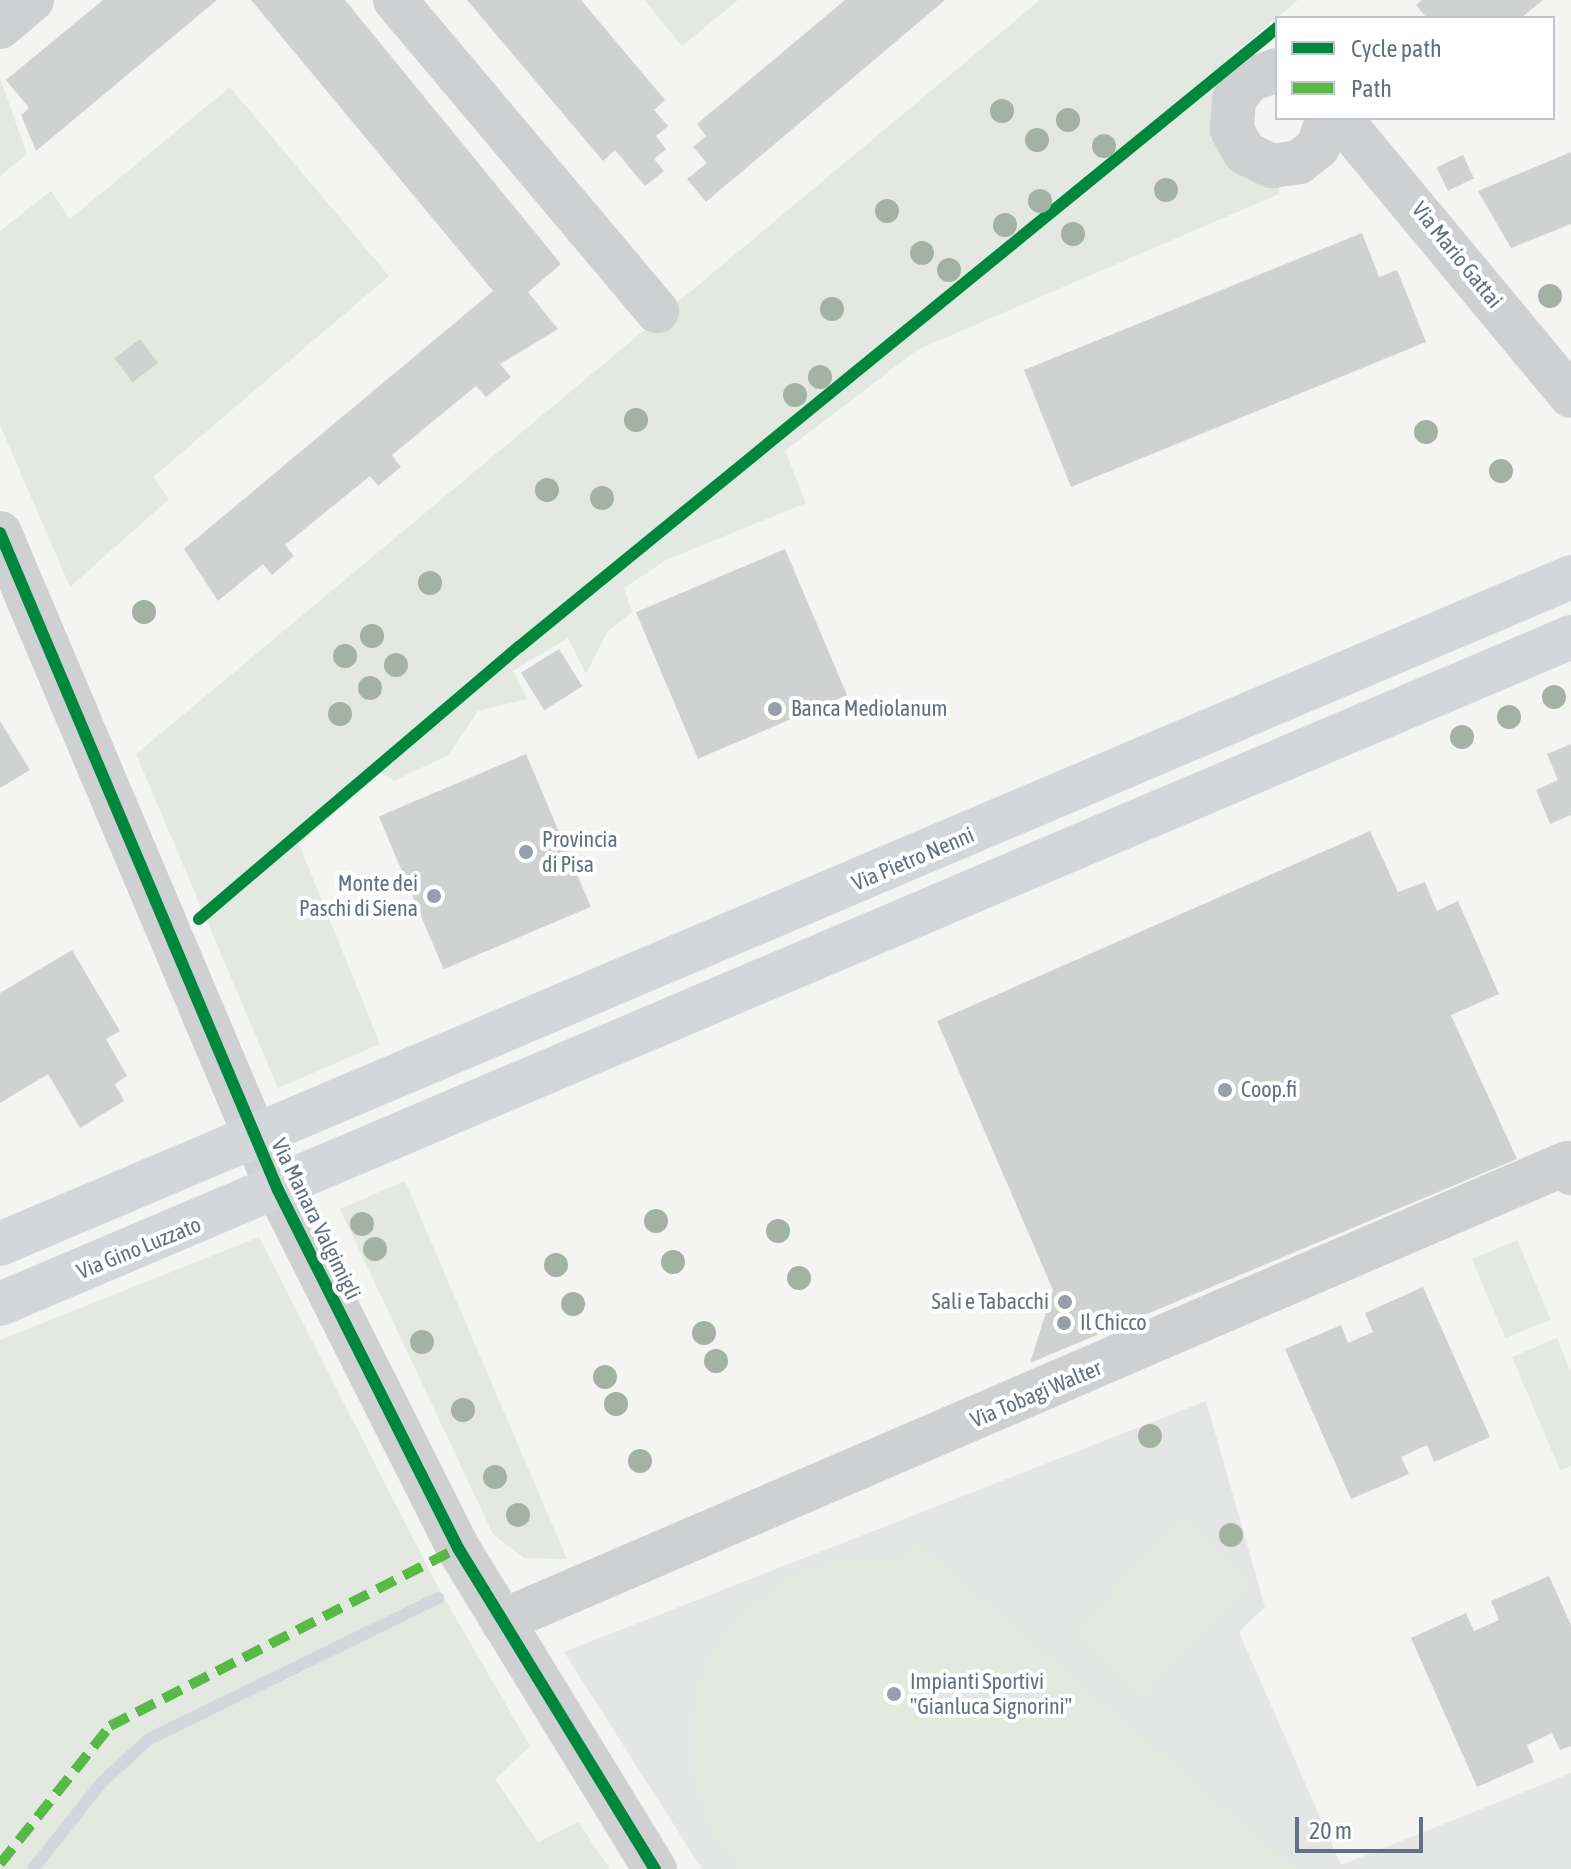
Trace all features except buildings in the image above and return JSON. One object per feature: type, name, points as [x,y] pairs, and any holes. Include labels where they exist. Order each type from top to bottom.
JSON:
[{"type":"main road","name":"Via Pietro Nenni","points":[[256,1140],[1571,577]]},
{"type":"main road","points":[[278,1190],[1571,637]]},
{"type":"main road","points":[[0,1244],[256,1140]]},
{"type":"main road","name":"Via Gino Luzzato","points":[[0,1304],[278,1190]]},
{"type":"street","points":[[0,27],[32,0]]},
{"type":"street","points":[[395,0],[657,311]]},
{"type":"street","points":[[1275,71],[1249,80],[1234,100],[1232,130],[1245,153],[1272,166],[1299,162],[1318,147],[1327,120]]},
{"type":"street","name":"Via Mario Gattai","points":[[1342,120],[1571,396]]},
{"type":"street","name":"Via Manara Valgimigli","points":[[3,548],[278,1190],[425,1486],[502,1621],[655,1869]]},
{"type":"street","name":"Via Tobagi Walter","points":[[502,1621],[1569,1168]]},
{"type":"shaded area","points":[[644,0],[738,0],[682,46]]},
{"type":"shaded area","points":[[1040,0],[1298,0],[1275,16],[1275,19],[1230,57],[1218,114],[1280,179],[1279,194],[917,350],[785,451],[806,503],[666,560],[624,588],[632,612],[608,631],[586,674],[568,638],[513,671],[528,699],[478,711],[448,755],[394,781],[381,773],[299,844],[380,1044],[278,1088],[136,754]]},
{"type":"shaded area","points":[[0,78],[27,154],[0,176]]},
{"type":"shaded area","points":[[230,87],[389,276],[153,477],[169,499],[70,587],[0,425],[0,231],[51,191],[70,219]]},
{"type":"shaded area","points":[[405,1181],[567,1559],[524,1558],[493,1534],[340,1209]]},
{"type":"shaded area","points":[[259,1237],[439,1589],[530,1746],[495,1779],[538,1842],[578,1822],[610,1869],[0,1869],[0,1340]]},
{"type":"shaded area","points":[[1517,1240],[1551,1319],[1505,1338],[1472,1259]]},
{"type":"shaded area","points":[[1557,1338],[1571,1372],[1571,1466],[1560,1470],[1512,1357]]},
{"type":"shaded area","points":[[1206,1401],[1265,1607],[1239,1632],[1341,1865],[1571,1773],[1571,1869],[702,1869],[564,1652]]},
{"type":"shaded area","points":[[1182,1516],[1252,1581],[1143,1698],[1073,1633]]},
{"type":"shaded area","name":"Impianti Sportivi \"Gianluca Signorini\"","points":[[916,1541],[1296,1869],[739,1869],[711,1835],[691,1773],[691,1708],[707,1656],[739,1614],[804,1568],[857,1557],[898,1563]]},
{"type":"waterway","points":[[33,1869],[102,1782],[149,1739],[438,1598]]},
{"type":"marked path","points":[[0,1864],[110,1726],[458,1548]]},
{"type":"cycle path","points":[[199,919],[519,647],[1275,30]]},
{"type":"cycle path","points":[[0,533],[278,1190],[458,1548],[655,1869]]},
{"type":"place","name":"Banca Mediolanum","points":[[775,709]]},
{"type":"place","name":"Provincia di Pisa","points":[[526,852]]},
{"type":"place","name":"Monte dei Paschi di Siena","points":[[434,896]]},
{"type":"place","name":"Coop.fi","points":[[1225,1090]]},
{"type":"place","name":"Sali e Tabacchi","points":[[1065,1302]]},
{"type":"place","name":"Il Chicco","points":[[1064,1323]]},
{"type":"place","name":"Impianti Sportivi \"Gianluca Signorini\"","points":[[894,1694]]}]
